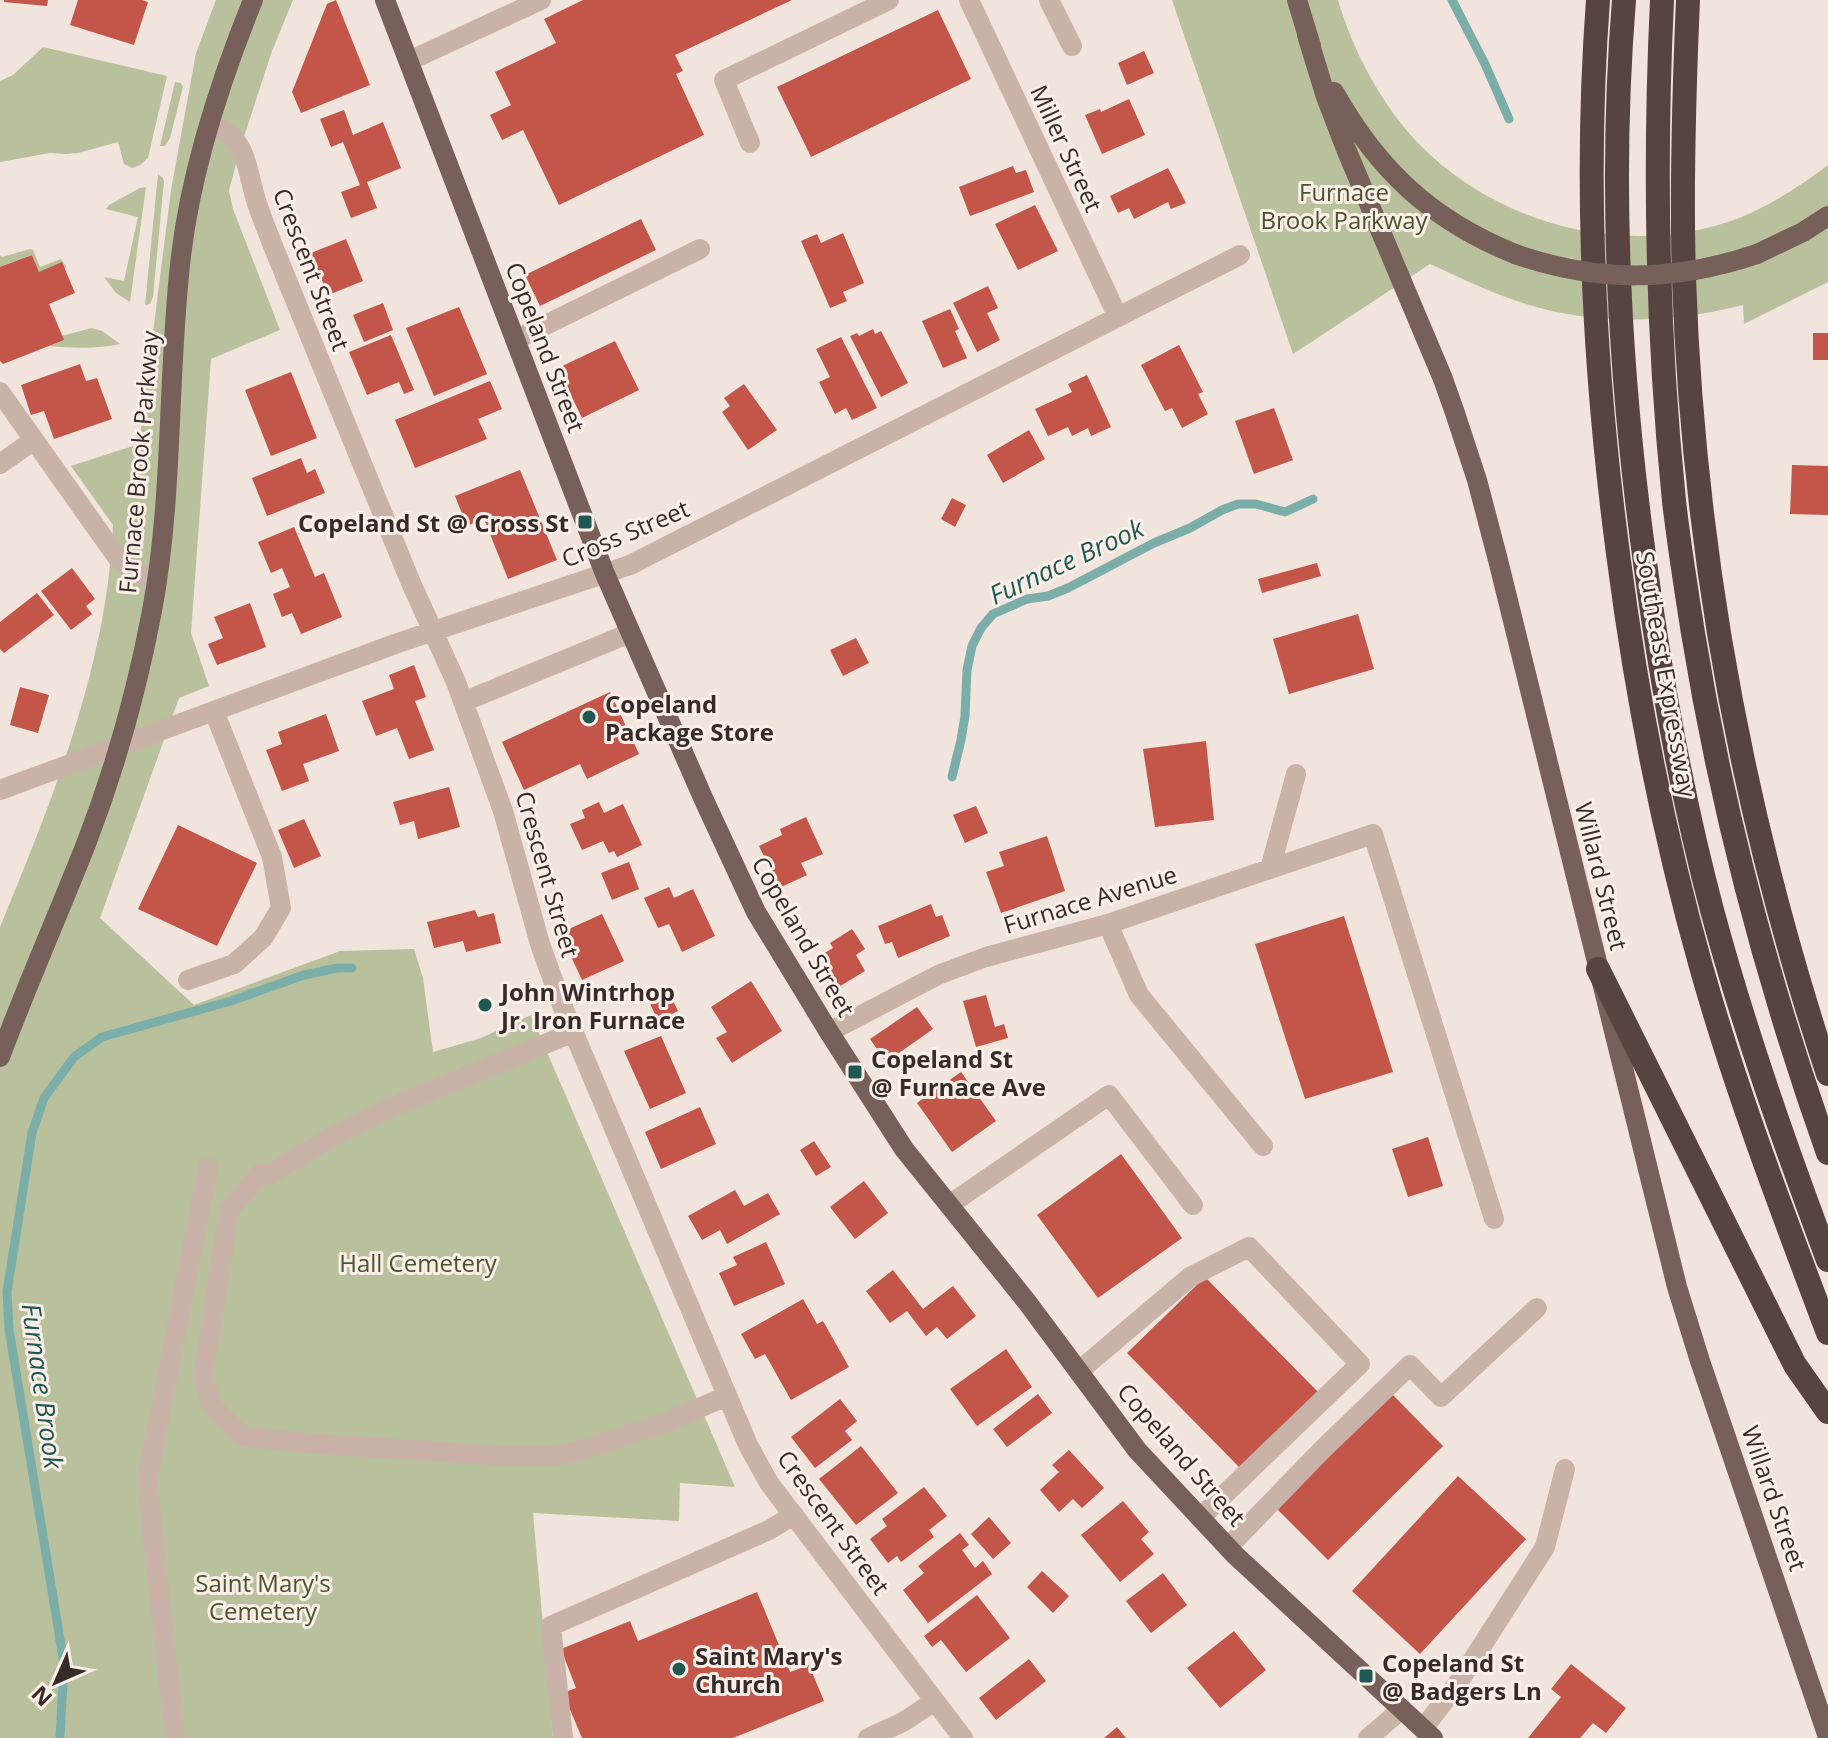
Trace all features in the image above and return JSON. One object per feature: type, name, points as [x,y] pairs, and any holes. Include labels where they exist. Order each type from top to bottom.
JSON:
[{"type":"highway","name":"Southeast Expressway","points":[[1598,0],[1592,186],[1594,297],[1607,469],[1628,634],[1661,803],[1709,994],[1757,1143],[1828,1333]]},
{"type":"highway","points":[[1624,0],[1618,157],[1621,310],[1633,466],[1654,630],[1683,784],[1711,906],[1777,1121],[1828,1260]]},
{"type":"highway","points":[[1662,0],[1657,110],[1658,279],[1667,422],[1682,561],[1709,726],[1746,891],[1828,1153]]},
{"type":"highway","points":[[1688,0],[1683,110],[1684,278],[1704,529],[1725,669],[1746,777],[1787,941],[1828,1074]]},
{"type":"highway","points":[[1598,969],[1795,1365],[1828,1412]]},
{"type":"main road","name":"Furnace Brook Parkway","points":[[0,1057],[87,842],[119,747],[145,644],[158,579],[164,518],[181,253],[191,195],[210,125],[253,0]]},
{"type":"main road","name":"Copeland Street","points":[[385,0],[605,574],[756,912],[904,1149],[1027,1302],[1137,1450],[1228,1547],[1428,1733]]},
{"type":"main road","points":[[1297,0],[1307,35],[1327,82],[1356,129],[1387,169],[1446,218],[1515,254],[1575,271],[1630,276],[1675,274],[1703,270],[1757,254],[1828,216]]},
{"type":"main road","name":"Willard Street","points":[[1307,35],[1335,122],[1443,379],[1477,480],[1684,1311],[1828,1737]]},
{"type":"street","points":[[409,61],[541,0]]},
{"type":"street","points":[[750,143],[724,80],[889,0]]},
{"type":"street","name":"Miller Street","points":[[969,0],[1118,317]]},
{"type":"street","points":[[1049,0],[1072,46]]},
{"type":"street","name":"Crescent Street","points":[[210,125],[231,135],[240,145],[268,235],[463,702],[503,811],[540,944],[574,1032],[757,1463],[963,1738]]},
{"type":"street","points":[[515,340],[700,249]]},
{"type":"street","name":"Cross Street","points":[[0,790],[386,647],[647,557],[1240,255]]},
{"type":"street","points":[[0,392],[117,557],[136,573],[158,579]]},
{"type":"street","points":[[0,464],[34,440]]},
{"type":"street","points":[[463,702],[630,633]]},
{"type":"street","points":[[188,980],[234,964],[263,938],[281,908],[272,857],[214,711]]},
{"type":"street","points":[[1270,869],[1296,774]]},
{"type":"street","name":"Furnace Avenue","points":[[829,1032],[938,975],[986,957],[1108,924],[1373,834],[1494,1219]]},
{"type":"street","points":[[1108,924],[1139,995],[1263,1146]]},
{"type":"street","points":[[574,1032],[392,1107],[332,1137],[268,1175],[261,1173],[229,1210],[203,1377],[212,1406],[242,1436],[305,1443],[535,1457],[578,1451],[669,1421],[727,1396]]},
{"type":"street","points":[[949,1205],[1109,1095],[1193,1205]]},
{"type":"street","points":[[175,1738],[147,1480],[208,1168]]},
{"type":"street","points":[[1079,1371],[1190,1277],[1249,1247],[1360,1364],[1200,1518]]},
{"type":"street","points":[[1228,1547],[1410,1365],[1441,1397],[1537,1308]]},
{"type":"street","points":[[1428,1733],[1545,1547],[1565,1469]]},
{"type":"street","points":[[563,1738],[551,1626],[769,1530],[794,1515]]},
{"type":"street","points":[[868,1738],[903,1722],[935,1701]]},
{"type":"street","points":[[1368,1738],[1402,1709]]},
{"type":"green space","points":[[216,0],[293,0],[272,51],[229,191],[233,209],[280,330],[211,359],[191,633],[209,686],[179,698],[100,918],[194,1005],[340,951],[414,949],[423,978],[433,1052],[481,1038],[531,1015],[735,1487],[680,1483],[679,1521],[533,1513],[553,1738],[0,1738],[0,927],[74,730],[89,680],[109,577],[113,525],[71,466],[139,444],[171,190],[196,53]]},
{"type":"green space","name":"Furnace Brook Parkway","points":[[1172,0],[1338,0],[1352,38],[1380,94],[1418,143],[1450,172],[1487,196],[1526,214],[1568,227],[1611,235],[1654,236],[1697,230],[1739,218],[1762,207],[1828,165],[1828,282],[1744,324],[1743,305],[1689,316],[1607,319],[1526,304],[1430,264],[1293,354]]},
{"type":"green space","points":[[43,47],[167,76],[148,158],[132,168],[124,164],[118,142],[78,153],[50,153],[0,162],[0,81],[13,75]]},
{"type":"green space","points":[[175,82],[183,87],[170,138],[165,146],[160,146]]},
{"type":"green space","points":[[158,174],[164,181],[153,297],[150,304],[145,305]]},
{"type":"green space","points":[[146,187],[130,302],[116,293],[104,277],[124,281],[138,217],[106,209]]},
{"type":"green space","points":[[30,249],[40,267],[61,259],[66,268],[39,272],[32,255],[0,267],[0,255]]},
{"type":"green space","points":[[92,328],[120,344],[85,348],[49,346],[63,340],[61,336]]},
{"type":"building","points":[[4,0],[48,0],[47,6]]},
{"type":"building","points":[[78,0],[148,2],[134,45],[70,25]]},
{"type":"building","points":[[336,0],[370,85],[301,113],[292,92],[327,4]]},
{"type":"building","points":[[583,0],[792,0],[675,55],[683,71],[676,74],[704,135],[559,205],[523,130],[502,140],[490,115],[511,105],[495,72],[556,43],[544,19]]},
{"type":"building","points":[[938,10],[971,79],[811,157],[777,87]]},
{"type":"building","points":[[1144,51],[1154,73],[1127,85],[1118,63]]},
{"type":"building","points":[[1129,99],[1145,135],[1102,154],[1085,115],[1100,109],[1101,112]]},
{"type":"building","points":[[344,110],[353,135],[383,122],[401,168],[367,182],[377,208],[351,218],[341,192],[360,185],[343,142],[331,147],[320,119]]},
{"type":"building","points":[[1013,166],[1016,173],[1026,170],[1034,192],[970,216],[959,187]]},
{"type":"building","points":[[1168,168],[1186,203],[1171,209],[1168,202],[1134,219],[1129,208],[1118,213],[1110,196]]},
{"type":"building","points":[[1035,205],[1058,251],[1018,270],[995,224]]},
{"type":"building","points":[[641,219],[656,250],[540,306],[525,275]]},
{"type":"building","points":[[843,233],[864,283],[843,292],[847,301],[830,308],[801,241],[817,234],[821,243]]},
{"type":"building","points":[[346,239],[363,281],[328,295],[311,253]]},
{"type":"building","points":[[32,255],[39,272],[62,262],[75,293],[49,304],[64,340],[3,364],[0,361],[0,267]]},
{"type":"building","points":[[988,286],[998,308],[987,313],[1000,340],[977,352],[953,303]]},
{"type":"building","points":[[383,303],[393,330],[364,342],[353,315]]},
{"type":"building","points":[[459,307],[487,374],[434,396],[406,328]]},
{"type":"building","points":[[950,309],[959,329],[955,331],[967,358],[943,368],[922,321]]},
{"type":"building","points":[[873,329],[875,334],[881,331],[908,383],[881,397],[850,336],[857,333],[859,336]]},
{"type":"building","points":[[1813,333],[1828,333],[1828,360],[1813,360]]},
{"type":"building","points":[[391,335],[414,390],[404,394],[399,382],[367,395],[349,352]]},
{"type":"building","points":[[841,337],[877,408],[852,420],[846,408],[835,414],[819,382],[830,377],[816,349]]},
{"type":"building","points":[[615,341],[639,390],[582,418],[558,368]]},
{"type":"building","points":[[1179,345],[1203,392],[1198,394],[1208,414],[1182,428],[1172,408],[1165,411],[1141,365]]},
{"type":"building","points":[[80,364],[86,381],[97,378],[112,419],[54,439],[44,411],[31,415],[21,385]]},
{"type":"building","points":[[291,372],[317,438],[271,456],[245,390]]},
{"type":"building","points":[[1087,375],[1111,427],[1091,436],[1088,428],[1072,436],[1068,427],[1048,436],[1035,409],[1072,392],[1068,384]]},
{"type":"building","points":[[490,381],[502,409],[478,419],[487,439],[415,468],[395,420]]},
{"type":"building","points":[[744,384],[777,430],[748,450],[722,412],[730,406],[724,398]]},
{"type":"building","points":[[1274,408],[1293,460],[1254,474],[1235,421]]},
{"type":"building","points":[[1029,430],[1045,459],[1003,483],[987,455]]},
{"type":"building","points":[[301,458],[307,473],[315,469],[325,493],[267,516],[252,478]]},
{"type":"building","points":[[1792,465],[1828,466],[1828,515],[1790,514]]},
{"type":"building","points":[[520,470],[557,560],[508,579],[484,519],[467,526],[455,496]]},
{"type":"building","points":[[952,498],[966,505],[955,527],[941,519]]},
{"type":"building","points":[[294,527],[315,577],[324,573],[342,617],[301,634],[292,613],[282,617],[273,594],[290,587],[282,568],[271,573],[258,542]]},
{"type":"building","points":[[1317,563],[1321,576],[1262,593],[1258,579]]},
{"type":"building","points":[[72,568],[95,599],[86,606],[92,614],[71,630],[41,591]]},
{"type":"building","points":[[37,593],[54,615],[4,653],[0,649],[0,622]]},
{"type":"building","points":[[250,603],[266,647],[217,665],[208,644],[223,638],[214,617]]},
{"type":"building","points":[[1358,614],[1374,669],[1289,694],[1273,639]]},
{"type":"building","points":[[856,638],[869,663],[843,676],[830,650]]},
{"type":"building","points":[[414,665],[426,697],[415,701],[434,750],[409,759],[397,728],[376,736],[362,701],[394,689],[389,675]]},
{"type":"building","points":[[20,687],[49,695],[38,733],[10,725]]},
{"type":"building","name":"Copeland Package Store","points":[[610,692],[639,754],[587,779],[580,764],[524,790],[502,742]]},
{"type":"building","points":[[326,714],[339,751],[303,764],[309,781],[282,791],[266,750],[282,744],[278,732]]},
{"type":"building","points":[[1206,741],[1214,820],[1155,827],[1143,749]]},
{"type":"building","points":[[449,787],[460,827],[418,839],[414,821],[400,825],[393,802]]},
{"type":"building","points":[[599,802],[604,813],[623,804],[642,845],[617,857],[614,851],[609,853],[603,841],[582,850],[570,824],[585,818],[582,810]]},
{"type":"building","points":[[976,806],[988,833],[965,843],[953,815]]},
{"type":"building","points":[[806,817],[823,854],[801,863],[807,875],[779,888],[759,846],[782,835],[780,829]]},
{"type":"building","points":[[304,819],[321,856],[294,868],[278,830]]},
{"type":"building","points":[[178,825],[257,863],[217,946],[138,909]]},
{"type":"building","points":[[1047,836],[1065,891],[1001,913],[986,872],[1004,866],[999,852]]},
{"type":"building","points":[[629,862],[639,889],[612,900],[601,873]]},
{"type":"building","points":[[669,887],[674,898],[693,889],[715,936],[682,952],[669,924],[658,928],[644,898]]},
{"type":"building","points":[[931,904],[936,917],[942,915],[950,936],[898,958],[892,942],[885,944],[878,926]]},
{"type":"building","points":[[475,910],[478,917],[494,913],[501,943],[466,952],[463,941],[434,948],[427,922]]},
{"type":"building","points":[[602,914],[624,961],[582,980],[560,933]]},
{"type":"building","points":[[1344,916],[1393,1072],[1305,1099],[1255,944]]},
{"type":"building","points":[[852,929],[865,949],[856,955],[865,971],[837,988],[818,957],[833,948],[830,943]]},
{"type":"building","points":[[751,981],[782,1031],[732,1063],[716,1038],[727,1032],[711,1007]]},
{"type":"building","points":[[668,990],[678,1011],[658,1021],[648,999]]},
{"type":"building","points":[[986,995],[995,1027],[1004,1024],[1008,1038],[976,1047],[963,1001]]},
{"type":"building","points":[[917,1007],[933,1029],[886,1062],[870,1039]]},
{"type":"building","points":[[661,1036],[686,1093],[650,1109],[624,1051]]},
{"type":"building","points":[[961,1072],[996,1121],[952,1152],[917,1103]]},
{"type":"building","points":[[700,1107],[716,1144],[661,1169],[645,1132]]},
{"type":"building","points":[[1428,1137],[1443,1186],[1408,1197],[1392,1149]]},
{"type":"building","points":[[814,1141],[831,1167],[816,1176],[800,1150]]},
{"type":"building","points":[[1121,1154],[1182,1238],[1098,1298],[1037,1215]]},
{"type":"building","points":[[864,1181],[888,1213],[855,1239],[830,1207]]},
{"type":"building","points":[[735,1190],[744,1206],[768,1193],[780,1214],[727,1244],[720,1230],[702,1240],[688,1216]]},
{"type":"building","points":[[766,1242],[785,1284],[734,1306],[719,1273],[737,1265],[733,1257]]},
{"type":"building","points":[[893,1270],[923,1309],[953,1286],[976,1316],[947,1339],[937,1327],[926,1336],[907,1311],[890,1323],[866,1291]]},
{"type":"building","points":[[1205,1277],[1318,1392],[1240,1468],[1127,1353]]},
{"type":"building","points":[[803,1299],[817,1324],[823,1321],[849,1367],[791,1400],[765,1354],[755,1359],[741,1334]]},
{"type":"building","points":[[1006,1349],[1032,1387],[977,1426],[950,1389]]},
{"type":"building","points":[[1389,1391],[1443,1446],[1328,1560],[1274,1506]]},
{"type":"building","points":[[1038,1394],[1052,1413],[1007,1447],[993,1429]]},
{"type":"building","points":[[840,1399],[857,1421],[845,1431],[852,1440],[815,1468],[791,1437]]},
{"type":"building","points":[[861,1446],[898,1493],[856,1525],[819,1479]]},
{"type":"building","points":[[1069,1450],[1104,1488],[1082,1508],[1073,1499],[1059,1512],[1040,1490],[1059,1472],[1052,1465]]},
{"type":"building","points":[[1458,1476],[1526,1539],[1420,1654],[1352,1591]]},
{"type":"building","points":[[924,1487],[947,1516],[929,1530],[934,1537],[901,1562],[897,1556],[888,1563],[870,1539],[887,1526],[882,1519]]},
{"type":"building","points":[[1123,1501],[1149,1532],[1141,1539],[1154,1554],[1120,1582],[1081,1535]]},
{"type":"building","points":[[989,1517],[1011,1543],[993,1559],[971,1534]]},
{"type":"building","points":[[960,1533],[969,1545],[962,1550],[975,1568],[983,1561],[992,1574],[928,1623],[903,1590],[924,1573],[918,1566]]},
{"type":"building","points":[[1042,1571],[1069,1596],[1053,1613],[1027,1587]]},
{"type":"building","points":[[1163,1573],[1187,1605],[1151,1633],[1126,1601]]},
{"type":"building","name":"Saint Mary's Church","points":[[757,1592],[790,1672],[809,1665],[824,1701],[733,1738],[582,1738],[563,1693],[576,1688],[561,1649],[630,1621],[638,1641]]},
{"type":"building","points":[[977,1595],[1010,1638],[966,1672],[941,1640],[932,1647],[924,1636]]},
{"type":"building","points":[[1234,1631],[1266,1670],[1220,1708],[1187,1668]]},
{"type":"building","points":[[1029,1659],[1046,1681],[996,1720],[979,1698]]},
{"type":"building","points":[[1571,1664],[1626,1708],[1606,1733],[1593,1723],[1580,1738],[1528,1738],[1561,1697],[1551,1689]]},
{"type":"building","points":[[1117,1727],[1126,1738],[1104,1738]]},
{"type":"waterway","name":"Furnace Brook","points":[[1452,0],[1509,119]]},
{"type":"waterway","name":"Furnace Brook","points":[[952,777],[965,716],[967,670],[972,646],[993,614],[1027,599],[1048,596],[1068,588],[1238,504],[1256,504],[1285,512],[1313,499]]},
{"type":"waterway","name":"Furnace Brook","points":[[60,1738],[64,1664],[9,1329],[7,1292],[32,1133],[44,1098],[74,1057],[102,1037],[231,1001],[304,975],[352,968]]},
{"type":"place","name":"Copeland St @ Cross St","points":[[585,522]]},
{"type":"place","name":"Copeland Package Store","points":[[589,717]]},
{"type":"place","name":"John Wintrhop Jr. Iron Furnace","points":[[485,1005]]},
{"type":"place","name":"Copeland St @ Furnace Ave","points":[[855,1072]]},
{"type":"place","name":"Saint Mary's Church","points":[[679,1669]]},
{"type":"place","name":"Copeland St @ Badgers Ln","points":[[1366,1676]]},
{"type":"park label","name":"Hall Cemetery","points":[[418,1262]]},
{"type":"park label","name":"Saint Mary's Cemetery","points":[[263,1596]]}]
